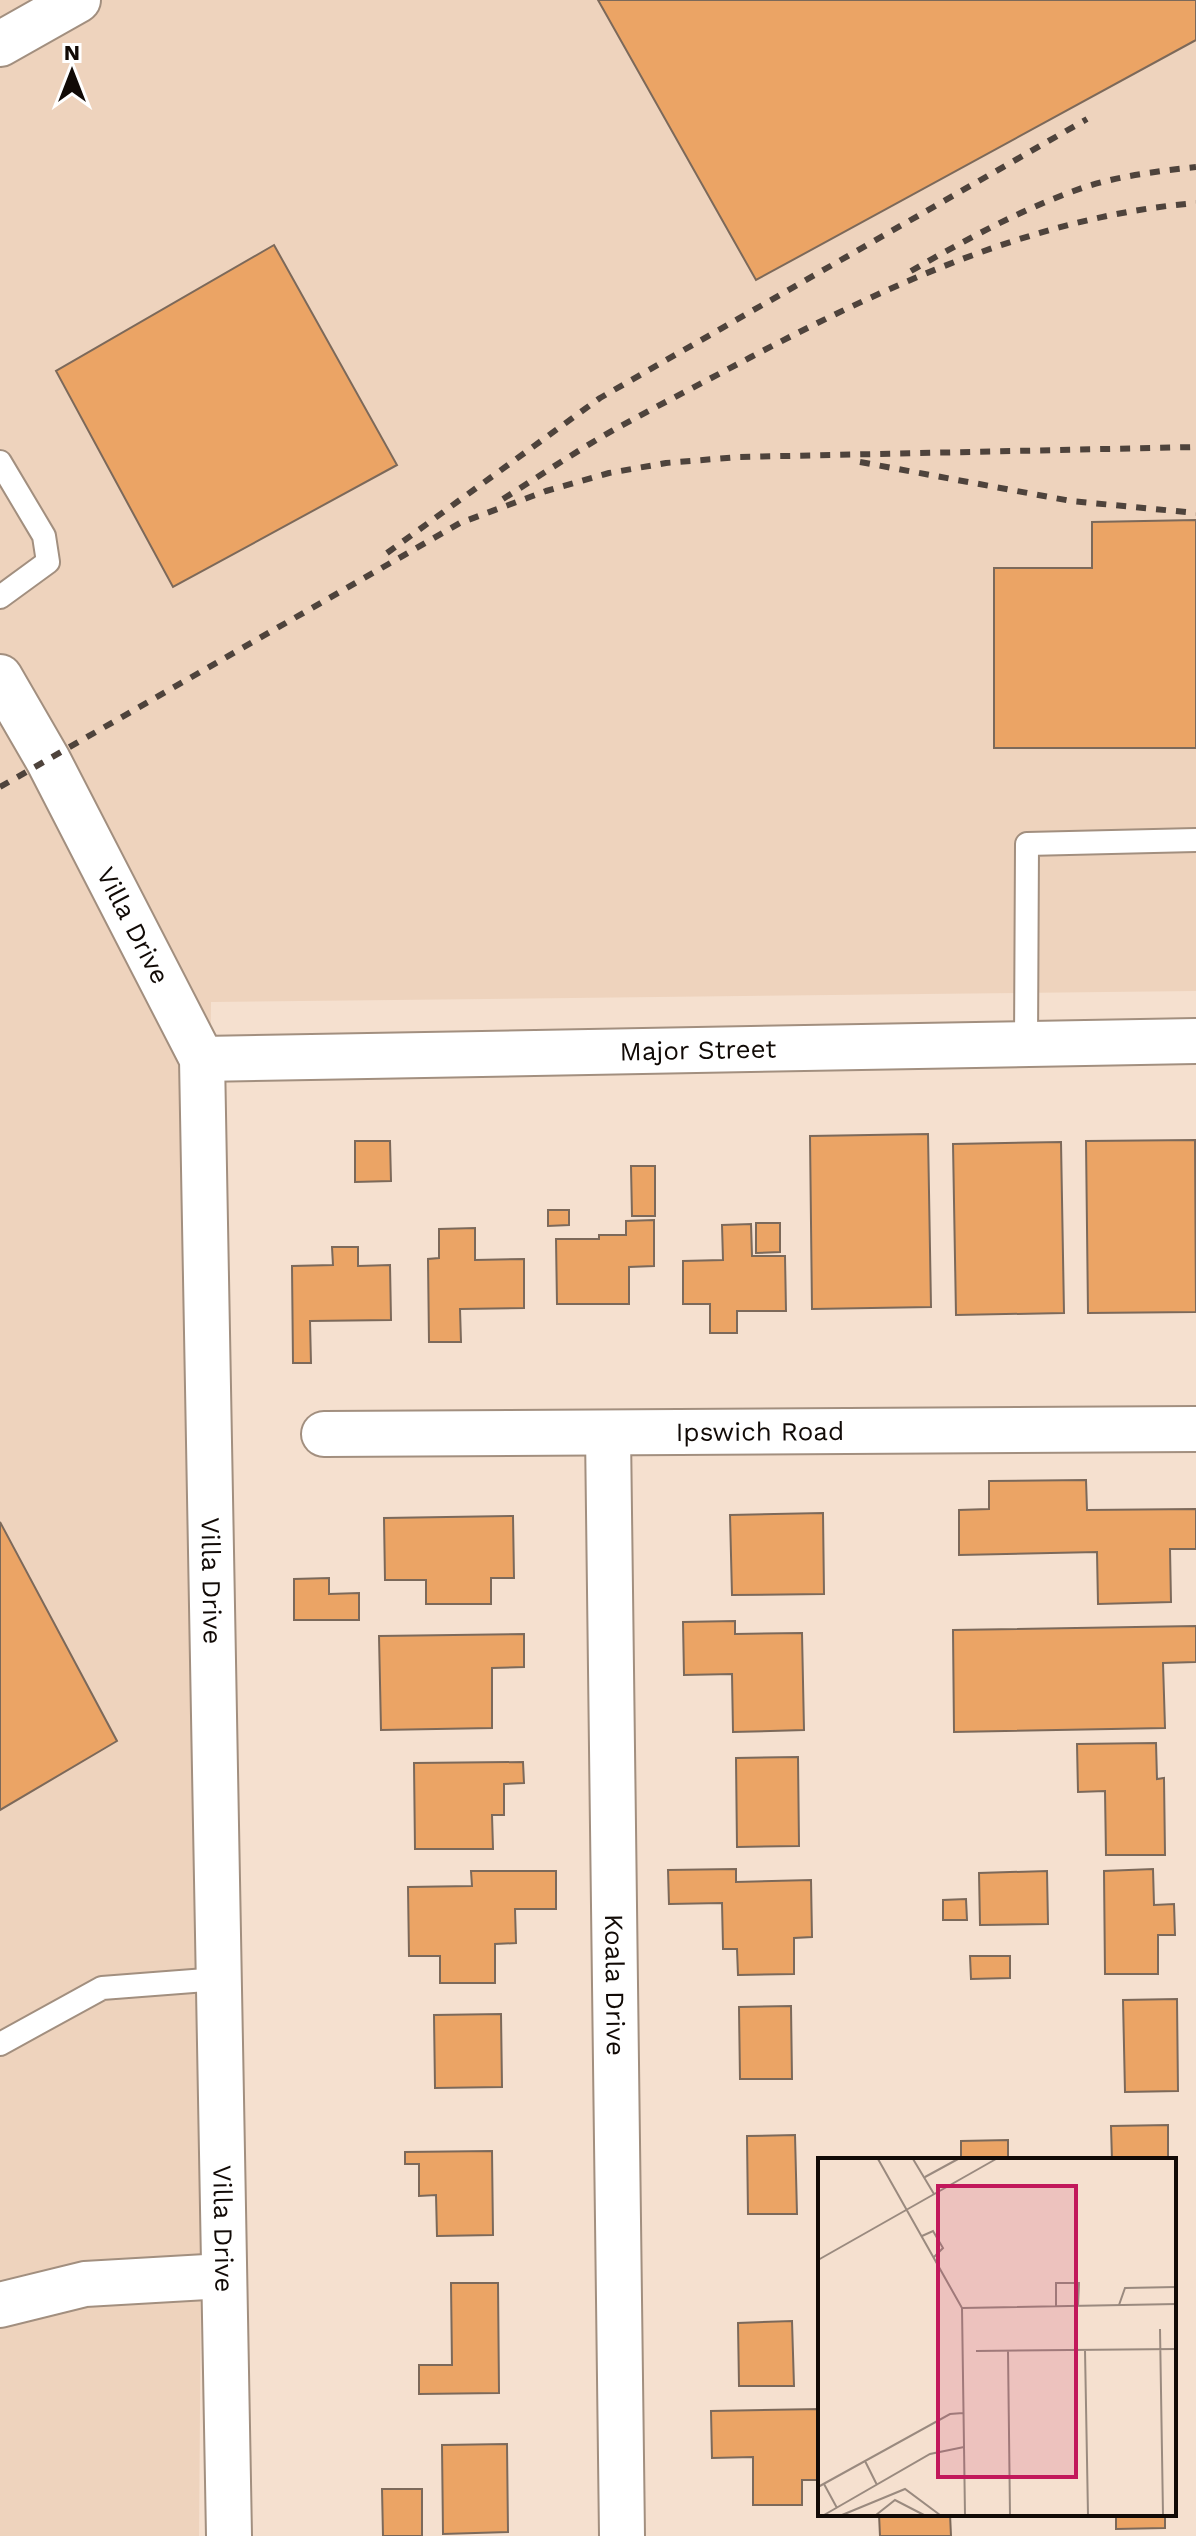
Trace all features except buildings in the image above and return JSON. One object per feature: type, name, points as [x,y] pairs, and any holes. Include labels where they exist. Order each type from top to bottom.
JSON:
[{"type":"street","points":[[0,44],[78,0]]},
{"type":"street","name":"Villa Drive","points":[[0,677],[48,760],[202,1059],[229,2536]]},
{"type":"street","name":"Major Street","points":[[202,1059],[1196,1041]]},
{"type":"street","name":"Ipswich Road","points":[[324,1434],[1196,1429]]},
{"type":"street","name":"Koala Drive","points":[[608,1433],[622,2536]]},
{"type":"street","points":[[0,2305],[85,2284],[224,2276]]},
{"type":"lane","points":[[0,462],[44,536],[48,562],[0,597]]},
{"type":"lane","points":[[1026,1043],[1027,844],[1196,840]]},
{"type":"lane","points":[[0,2044],[102,1988],[219,1979]]},
{"type":"shaded area","points":[[0,0],[1196,0],[1196,991],[211,1002],[199,2536],[0,2536]]},
{"type":"railway","points":[[387,553],[600,398],[1087,119]]},
{"type":"railway","points":[[911,271],[994,226],[1082,188],[1124,177],[1196,167]]},
{"type":"railway","points":[[503,499],[634,419],[804,330],[911,280],[1022,238],[1079,222],[1137,210],[1196,203]]},
{"type":"railway","points":[[0,787],[460,523],[546,491],[609,473],[666,463],[739,457],[1196,447]]},
{"type":"railway","points":[[860,462],[1071,501],[1196,513]]}]
